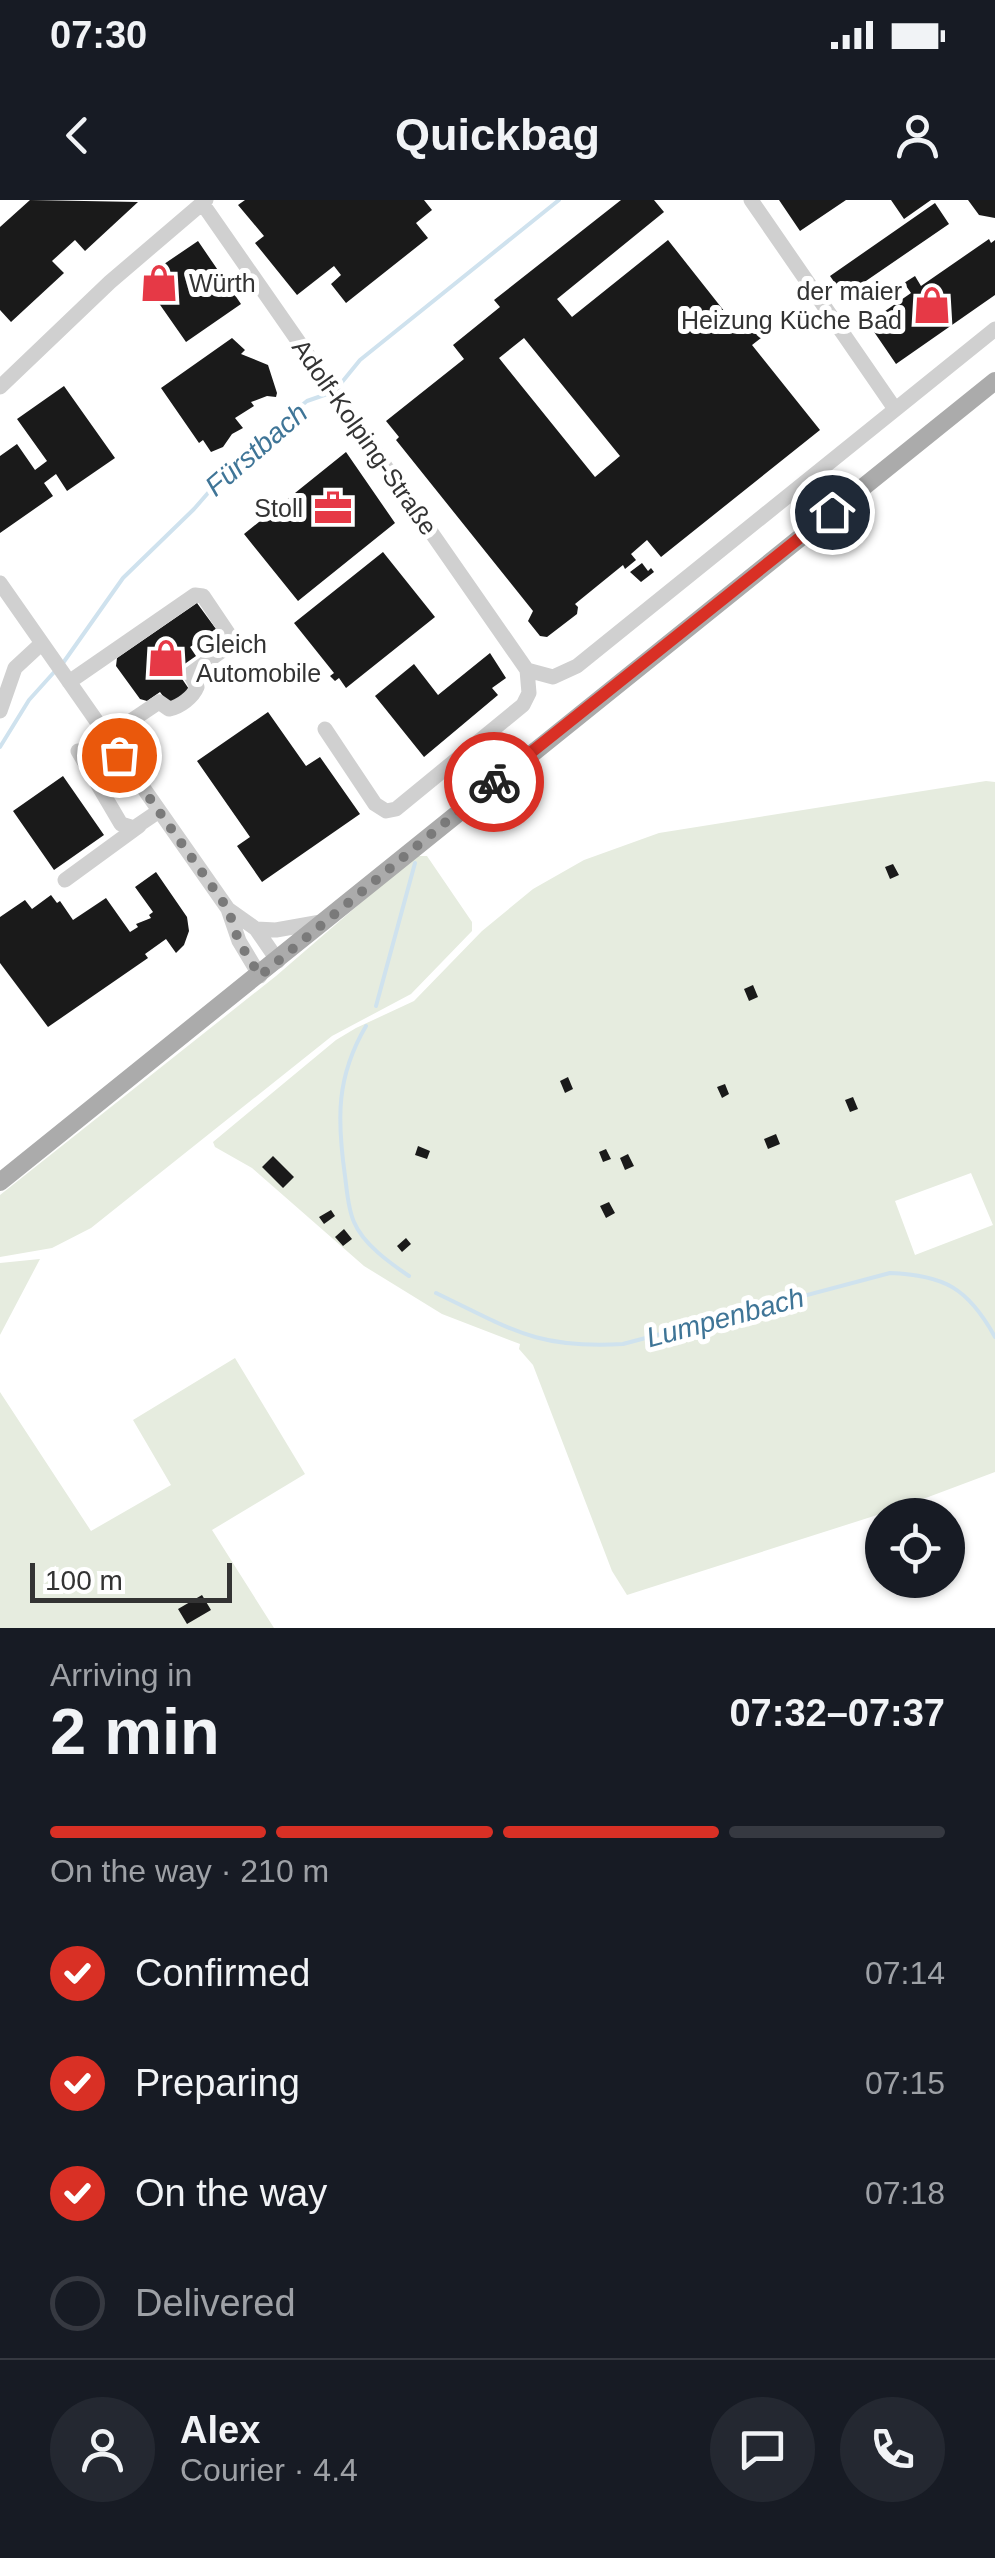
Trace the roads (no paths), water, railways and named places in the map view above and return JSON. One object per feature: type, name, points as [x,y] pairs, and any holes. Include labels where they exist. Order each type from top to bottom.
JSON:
[{"type":"main road","points":[[0,1182],[995,381]]},
{"type":"street","points":[[751,200],[895,408]]},
{"type":"street","points":[[0,387],[110,282],[204,202]]},
{"type":"street","name":"Adolf-Kolping-Straße","points":[[204,202],[527,670]]},
{"type":"street","points":[[324,729],[375,804],[392,811],[428,786],[523,705],[529,693],[527,670],[553,677],[576,666],[995,329]]},
{"type":"street","points":[[0,582],[228,909],[239,942],[260,976]]},
{"type":"street","points":[[69,681],[195,594],[204,596],[234,642],[190,674],[198,687],[195,694],[170,710],[159,702],[107,737]]},
{"type":"street","points":[[0,712],[15,668],[46,649]]},
{"type":"street","points":[[78,751],[121,824],[129,828],[139,826]]},
{"type":"street","points":[[65,880],[159,811]]},
{"type":"street","points":[[228,909],[256,928],[278,962]]},
{"type":"street","points":[[256,928],[287,929],[326,920]]},
{"type":"waterway","name":"Fürstbach","points":[[338,387],[360,360],[559,200]]},
{"type":"waterway","name":"Fürstbach","points":[[63,663],[123,578],[194,509],[242,454],[307,401],[330,393]]},
{"type":"waterway","name":"Fürstbach","points":[[0,747],[29,700],[56,670]]},
{"type":"waterway","name":"Lumpenbach","points":[[376,1006],[415,863]]},
{"type":"waterway","name":"Lumpenbach","points":[[366,1026],[349,1063],[341,1099],[348,1200],[354,1222],[364,1238],[409,1276]]},
{"type":"waterway","name":"Lumpenbach","points":[[436,1293],[545,1340],[623,1344],[890,1273],[909,1274],[953,1287],[975,1307],[995,1337]]},
{"type":"place","name":"Würth","points":[[159,283]]},
{"type":"place","name":"der maier Heizung Küche Bad","points":[[932,305]]},
{"type":"place","name":"Stoll","points":[[333,508]]},
{"type":"place","name":"Gleich Automobile","points":[[166,658]]}]
